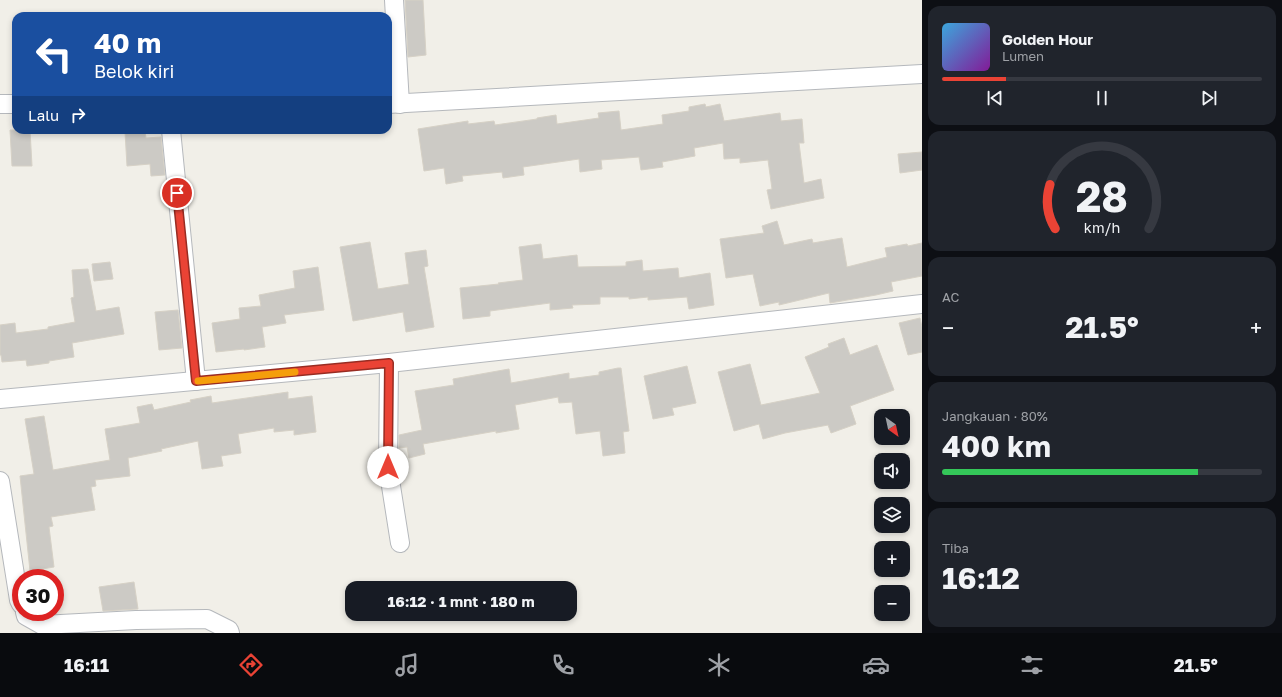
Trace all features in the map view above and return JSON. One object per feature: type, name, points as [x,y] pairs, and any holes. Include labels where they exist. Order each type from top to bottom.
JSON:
[{"type":"street","points":[[394,0],[394,104],[922,74]]},
{"type":"street","points":[[0,104],[12,104]]},
{"type":"street","points":[[171,134],[196,381]]},
{"type":"street","points":[[0,399],[389,363],[922,304]]},
{"type":"street","points":[[389,363],[388,467],[400,543]]},
{"type":"street","points":[[0,481],[15,569]]},
{"type":"street","points":[[35,621],[42,625],[207,618],[229,630],[230,633]]},
{"type":"building","points":[[405,0],[423,0],[426,55],[408,57]]},
{"type":"building","points":[[705,104],[706,107],[720,104],[724,121],[780,113],[781,121],[802,119],[804,143],[799,143],[804,183],[821,179],[824,198],[771,209],[767,190],[772,189],[768,160],[740,163],[740,158],[724,159],[723,143],[694,148],[695,156],[662,162],[663,167],[641,170],[639,157],[601,160],[602,169],[580,172],[579,159],[523,167],[524,175],[503,178],[502,172],[462,176],[463,181],[446,184],[444,168],[424,171],[418,129],[468,121],[468,124],[494,121],[495,125],[556,115],[557,124],[599,118],[598,113],[619,111],[621,130],[663,124],[662,115],[689,111],[689,107]]},
{"type":"building","points":[[10,130],[12,130],[12,134],[30,134],[32,166],[12,166]]},
{"type":"building","points":[[125,134],[145,134],[146,138],[161,137],[165,175],[151,176],[150,164],[127,166]]},
{"type":"building","points":[[922,152],[922,170],[900,173],[898,154]]},
{"type":"building","points":[[777,221],[784,245],[812,239],[813,243],[842,238],[847,267],[887,257],[885,248],[922,243],[922,276],[891,282],[893,291],[876,295],[830,303],[829,293],[779,305],[779,302],[760,306],[753,274],[726,278],[720,239],[764,233],[762,226]]},
{"type":"building","points":[[370,242],[378,289],[409,284],[405,253],[426,250],[428,266],[424,267],[434,327],[406,332],[403,312],[353,321],[340,247]]},
{"type":"building","points":[[541,244],[543,259],[577,255],[578,267],[626,266],[626,262],[642,260],[643,271],[678,268],[679,278],[710,273],[714,305],[689,309],[687,297],[648,300],[648,297],[629,299],[629,297],[600,297],[600,304],[572,305],[573,308],[550,310],[550,303],[490,311],[490,316],[463,319],[460,288],[523,280],[519,247]]},
{"type":"building","points":[[110,262],[113,279],[94,281],[92,264]]},
{"type":"building","points":[[318,267],[324,310],[284,315],[286,323],[262,327],[265,347],[216,352],[212,323],[240,319],[239,308],[261,306],[259,295],[295,288],[293,271]]},
{"type":"building","points":[[88,269],[96,311],[119,307],[124,334],[72,343],[74,357],[49,361],[49,363],[27,366],[26,360],[2,362],[0,355],[0,325],[15,323],[16,333],[48,329],[48,327],[75,322],[71,298],[74,297],[72,270]]},
{"type":"building","points":[[178,310],[182,348],[159,350],[155,312]]},
{"type":"building","points":[[920,318],[922,327],[922,352],[908,355],[899,323]]},
{"type":"building","points":[[844,338],[850,355],[877,345],[894,390],[850,406],[856,424],[831,433],[828,425],[785,433],[763,439],[759,424],[734,431],[718,372],[750,364],[761,405],[820,393],[805,357],[829,347],[828,344]]},
{"type":"building","points":[[687,366],[696,403],[672,408],[674,415],[653,419],[644,376]]},
{"type":"building","points":[[621,368],[629,431],[623,432],[625,453],[603,456],[600,431],[576,434],[572,402],[559,403],[558,397],[515,405],[519,429],[496,433],[496,431],[423,444],[425,454],[409,458],[407,447],[399,448],[399,435],[422,430],[415,391],[454,385],[453,379],[509,369],[511,383],[569,373],[569,379],[599,375],[599,372]]},
{"type":"building","points":[[288,392],[288,399],[312,396],[316,432],[294,435],[294,430],[274,432],[274,428],[238,434],[241,453],[221,456],[223,466],[202,469],[198,441],[161,449],[162,451],[128,458],[130,476],[95,480],[96,486],[91,487],[95,510],[51,517],[53,526],[49,527],[54,567],[30,569],[20,476],[34,474],[25,419],[44,416],[53,470],[110,460],[105,429],[140,423],[137,407],[152,404],[154,410],[211,396],[212,403]]},
{"type":"building","points":[[134,582],[138,609],[103,611],[99,587]]},
{"type":"slow traffic","points":[[198,381],[295,372]]},
{"type":"route","points":[[177,193],[196,381],[389,363],[388,467]]}]
